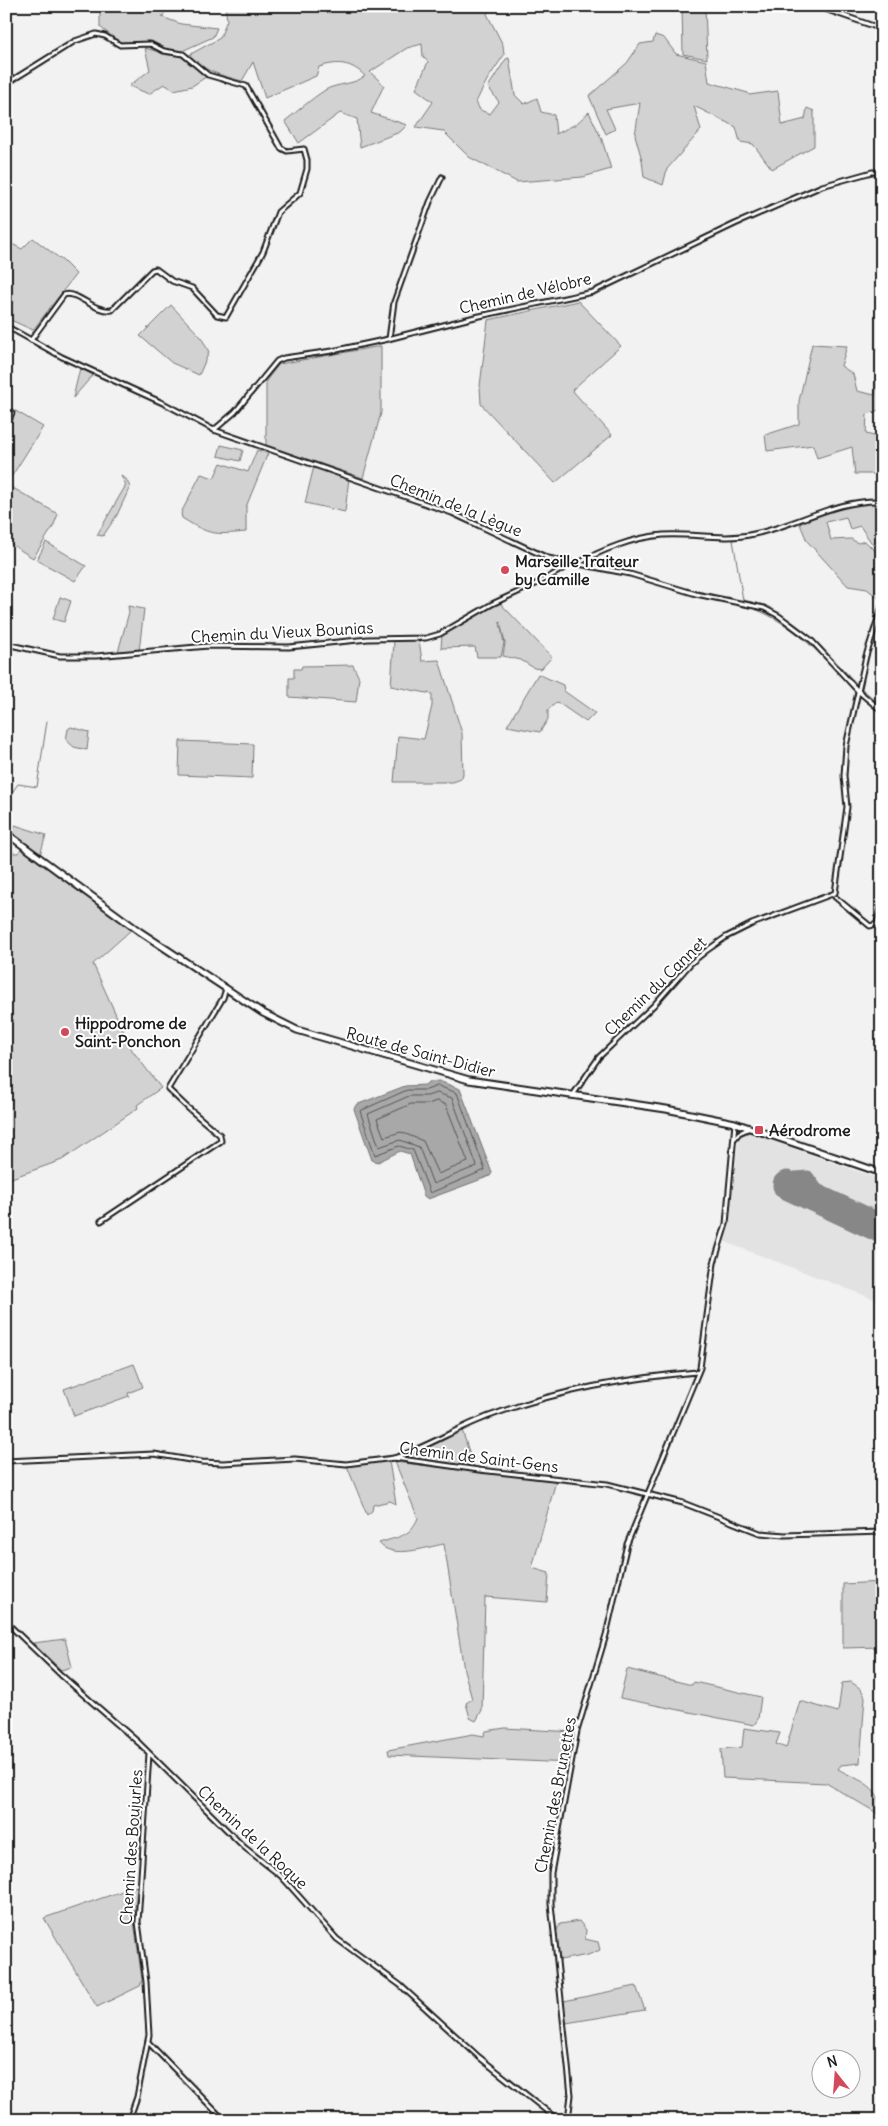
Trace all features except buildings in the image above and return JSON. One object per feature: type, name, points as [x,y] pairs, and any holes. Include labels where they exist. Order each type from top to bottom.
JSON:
[{"type":"main road","name":"Route de Saint-Didier","points":[[6,833],[116,915],[226,989],[286,1026],[468,1080],[685,1112],[751,1127],[882,1173]]},
{"type":"street","points":[[816,6],[882,29]]},
{"type":"street","points":[[6,84],[75,41],[90,35],[105,36],[120,45],[150,44],[164,51],[183,54],[202,72],[214,78],[246,86],[281,148],[287,151],[304,149],[307,160],[300,193],[278,212],[263,252],[226,318],[218,315],[192,288],[172,281],[156,269],[152,270],[112,310],[98,309],[67,294],[31,340]]},
{"type":"street","name":"Chemin de Vélobre","points":[[214,430],[235,412],[277,361],[389,339],[475,317],[594,292],[727,228],[822,186],[872,172],[882,172]]},
{"type":"street","points":[[389,339],[394,302],[430,202],[442,177]]},
{"type":"street","name":"Chemin de la Lègue","points":[[6,326],[214,430],[443,510],[496,532],[548,558],[630,574],[696,594],[764,608],[779,616],[811,640],[858,691],[882,711]]},
{"type":"street","points":[[6,406],[12,413],[6,425]]},
{"type":"street","points":[[577,564],[616,547],[647,538],[670,535],[723,538],[752,535],[847,503],[882,501]]},
{"type":"street","name":"Chemin du Vieux Bounias","points":[[6,644],[60,656],[96,656],[214,646],[289,647],[368,639],[426,638],[440,634],[492,604],[542,582],[572,564]]},
{"type":"street","name":"Chemin du Cannet","points":[[573,1095],[599,1057],[654,1005],[691,963],[706,950],[752,924],[835,892],[847,807],[844,776],[846,746],[858,691],[882,606]]},
{"type":"street","points":[[835,897],[870,926],[877,924],[882,903]]},
{"type":"street","points":[[101,1221],[221,1141],[220,1135],[168,1088],[223,998],[226,989]]},
{"type":"street","name":"Chemin des Brunettes","points":[[568,2120],[571,2095],[551,1904],[551,1873],[577,1731],[606,1635],[627,1544],[649,1495],[700,1368],[714,1263],[726,1224],[737,1124]]},
{"type":"street","points":[[736,1137],[751,1127]]},
{"type":"street","points":[[394,1458],[413,1452],[491,1415],[564,1392],[637,1378],[697,1372]]},
{"type":"street","name":"Chemin de Saint-Gens","points":[[6,1461],[154,1454],[202,1462],[223,1463],[295,1459],[346,1464],[394,1458],[478,1470],[607,1484],[683,1503],[760,1533],[785,1535],[882,1532]]},
{"type":"street","name":"Chemin de la Roque","points":[[6,1622],[66,1679],[149,1753],[244,1847],[281,1876],[336,1939],[400,1985],[479,2057],[558,2120]]},
{"type":"street","name":"Chemin des Boujurles","points":[[129,2120],[148,2042],[148,2014],[138,1922],[149,1781],[149,1753]]},
{"type":"street","points":[[148,2042],[224,2120]]},
{"type":"shaded area","points":[[100,6],[169,6],[162,17],[181,24],[217,28],[213,37],[182,51],[163,49],[153,42],[119,42],[100,27]]},
{"type":"shaded area","points":[[225,6],[512,6],[490,9],[487,14],[503,45],[504,55],[487,80],[476,102],[480,110],[490,114],[499,102],[488,87],[506,59],[509,58],[515,95],[524,104],[537,98],[541,112],[554,115],[556,134],[576,124],[589,112],[602,140],[611,169],[583,177],[517,182],[469,157],[443,131],[416,127],[433,102],[416,89],[428,62],[423,57],[422,44],[407,48],[370,72],[384,85],[371,113],[407,125],[400,132],[360,147],[357,119],[340,113],[299,143],[285,121],[325,90],[356,81],[365,76],[349,65],[326,65],[319,67],[316,76],[265,98],[253,62],[242,81],[207,69],[189,55],[220,38],[227,20]]},
{"type":"shaded area","points":[[682,6],[705,6],[707,59],[683,54]]},
{"type":"shaded area","points":[[655,35],[664,38],[676,54],[706,61],[709,82],[748,93],[749,95],[778,91],[782,125],[805,119],[807,108],[814,111],[814,146],[772,169],[753,144],[740,142],[736,127],[694,106],[701,130],[667,169],[663,185],[644,177],[642,160],[635,135],[640,103],[606,109],[615,129],[606,134],[589,96],[627,63],[640,44],[653,42]]},
{"type":"shaded area","points":[[145,48],[169,55],[179,55],[206,77],[192,86],[174,90],[164,84],[149,94],[129,86],[150,70]]},
{"type":"shaded area","points":[[33,238],[63,261],[76,274],[33,330],[6,318],[6,241],[22,249]]},
{"type":"shaded area","points":[[578,301],[621,346],[572,390],[612,435],[555,483],[481,404],[480,386],[488,320]]},
{"type":"shaded area","points":[[171,305],[201,337],[209,352],[199,375],[172,363],[140,336]]},
{"type":"shaded area","points":[[812,344],[847,346],[841,366],[853,374],[857,391],[875,395],[880,362],[877,348],[882,347],[882,409],[867,414],[866,434],[882,438],[882,474],[855,474],[852,447],[817,458],[813,445],[767,451],[765,435],[799,424],[799,401]]},
{"type":"shaded area","points":[[381,346],[381,413],[363,478],[266,445],[266,381],[279,364]]},
{"type":"shaded area","points":[[80,368],[93,375],[73,398]]},
{"type":"shaded area","points":[[14,410],[43,427],[8,482],[6,431],[13,420]]},
{"type":"shaded area","points":[[221,445],[243,450],[240,461],[218,456]]},
{"type":"shaded area","points":[[257,450],[268,453],[246,507],[246,532],[219,533],[206,531],[182,518],[181,513],[201,474],[214,478],[221,463],[248,472]]},
{"type":"shaded area","points":[[314,466],[349,478],[345,512],[305,503]]},
{"type":"shaded area","points":[[121,476],[126,479],[130,487],[117,515],[103,536],[97,535],[126,485]]},
{"type":"shaded area","points":[[6,484],[58,514],[53,527],[33,558],[6,541]]},
{"type":"shaded area","points":[[882,502],[882,538],[873,545],[860,526],[850,529],[846,517],[826,522],[831,540],[851,539],[858,543],[865,541],[882,558],[881,600],[867,589],[848,586],[807,541],[800,524],[816,514],[845,506]]},
{"type":"shaded area","points":[[46,542],[86,566],[75,581],[37,560]]},
{"type":"shaded area","points":[[60,597],[71,601],[64,622],[53,619]]},
{"type":"shaded area","points":[[500,603],[552,657],[541,669],[534,668],[521,660],[503,656],[505,643],[500,622],[504,643],[501,657],[477,657],[475,647],[441,648],[442,635]]},
{"type":"shaded area","points":[[128,606],[144,609],[139,651],[118,652],[129,612]]},
{"type":"shaded area","points":[[419,640],[422,661],[439,660],[462,733],[463,774],[461,779],[453,782],[394,782],[398,736],[424,739],[432,706],[432,694],[391,686],[394,641]]},
{"type":"shaded area","points":[[353,665],[359,678],[356,702],[289,697],[289,678],[294,678],[294,669],[301,669],[302,666]]},
{"type":"shaded area","points":[[538,674],[563,685],[564,691],[595,713],[586,722],[557,702],[548,710],[548,719],[540,732],[507,726]]},
{"type":"shaded area","points":[[71,727],[89,732],[87,750],[74,747],[66,740],[68,729]]},
{"type":"shaded area","points":[[180,741],[253,744],[252,778],[179,775]]},
{"type":"shaded area","points":[[15,825],[46,835],[40,855],[11,832]]},
{"type":"shaded area","name":"Hippodrome de Saint-Ponchon","points":[[21,849],[131,930],[93,964],[132,1050],[161,1088],[137,1105],[138,1108],[62,1160],[6,1180],[6,853],[18,853]]},
{"type":"shaded area","points":[[747,1132],[882,1180],[882,1302],[725,1242],[739,1138]]},
{"type":"shaded area","points":[[134,1364],[143,1387],[128,1393],[129,1396],[74,1416],[64,1389]]},
{"type":"shaded area","points":[[462,1430],[474,1467],[410,1458],[413,1453]]},
{"type":"shaded area","points":[[389,1461],[396,1504],[390,1501],[373,1505],[372,1511],[367,1515],[347,1466]]},
{"type":"shaded area","points":[[395,1462],[556,1481],[532,1568],[549,1573],[547,1602],[485,1597],[482,1710],[476,1721],[470,1718],[466,1703],[472,1699],[464,1670],[444,1544],[401,1552],[392,1551],[379,1543],[407,1533],[415,1525],[418,1518]]},
{"type":"shaded area","points":[[882,1582],[882,1647],[843,1648],[843,1584]]},
{"type":"shaded area","points":[[65,1639],[72,1667],[61,1670],[33,1643]]},
{"type":"shaded area","points":[[627,1669],[692,1685],[694,1682],[761,1697],[758,1719],[754,1725],[620,1698]]},
{"type":"shaded area","points":[[851,1682],[861,1689],[865,1697],[860,1763],[841,1765],[838,1769],[862,1781],[874,1791],[881,1806],[882,1816],[826,1783],[723,1778],[721,1749],[742,1747],[744,1728],[780,1733],[776,1744],[786,1748],[800,1701],[838,1712],[842,1683]]},
{"type":"shaded area","points":[[505,1728],[574,1732],[570,1763],[389,1755],[388,1750],[473,1734],[484,1736],[486,1731]]},
{"type":"shaded area","points":[[137,1886],[134,1921],[142,1980],[140,1986],[97,2007],[44,1918]]},
{"type":"shaded area","points":[[579,1921],[586,1930],[585,1939],[598,1942],[600,1950],[588,1955],[560,1960],[556,1932],[560,1924]]},
{"type":"shaded area","points":[[636,1986],[645,2010],[566,2023],[564,2001]]},
{"type":"water","points":[[439,1081],[460,1089],[492,1173],[490,1176],[428,1199],[424,1196],[410,1154],[400,1151],[378,1162],[372,1160],[354,1109],[356,1105],[405,1086],[425,1085],[428,1082]]},
{"type":"waterway","points":[[733,540],[743,600],[777,612],[806,632],[856,683]]},
{"type":"waterway","points":[[743,605],[760,611],[791,629],[818,652],[855,692]]},
{"type":"waterway","points":[[861,688],[882,706]]},
{"type":"waterway","points":[[6,801],[18,784],[37,787],[47,721]]},
{"type":"taxiway","points":[[791,1187],[792,1180],[795,1177],[808,1176],[829,1205]]},
{"type":"taxiway","points":[[877,1227],[882,1216]]},
{"type":"runway","points":[[787,1185],[882,1229]]},
{"type":"place","name":"Marseille Traiteur by Camille","points":[[505,570]]},
{"type":"place","name":"Hippodrome de Saint-Ponchon","points":[[65,1032]]},
{"type":"place","name":"Aérodrome","points":[[759,1130]]}]
